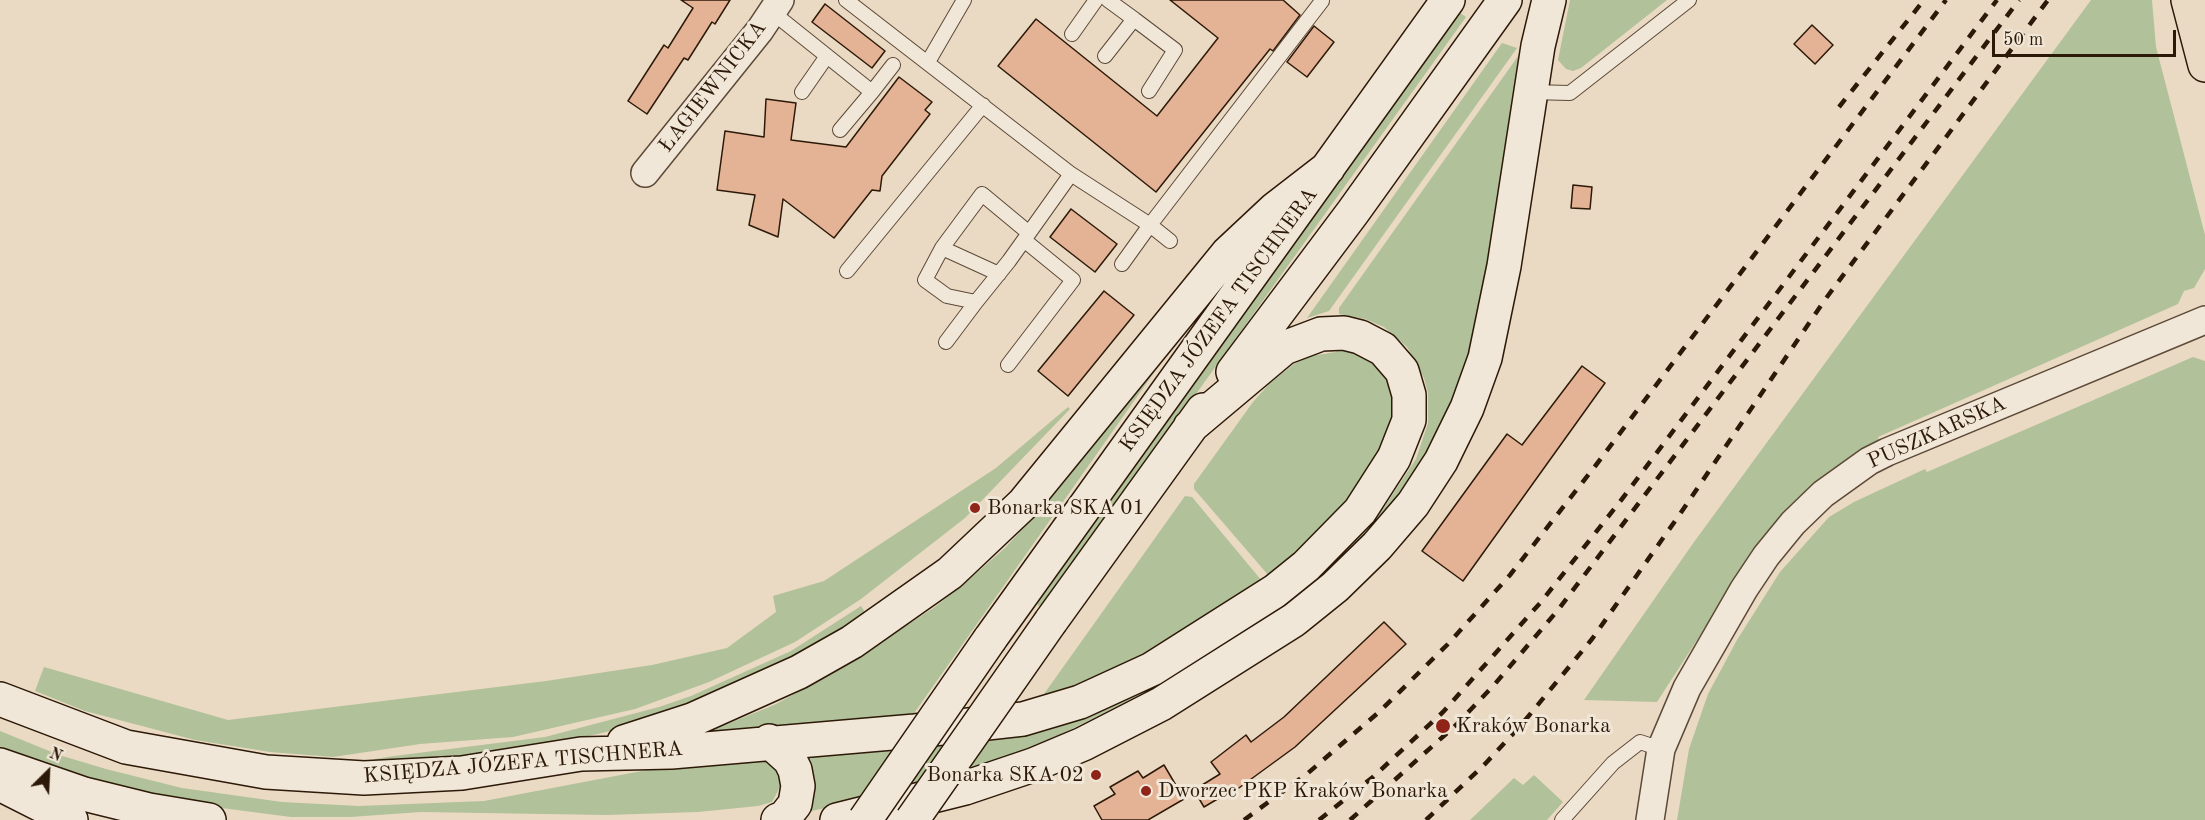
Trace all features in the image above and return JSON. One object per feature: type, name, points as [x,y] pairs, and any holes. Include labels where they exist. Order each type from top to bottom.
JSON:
[{"type":"main road","name":"KSIĘDZA JÓZEFA TISCHNERA","points":[[865,820],[990,639],[1448,0]]},
{"type":"main road","name":"KSIĘDZA JÓZEFA TISCHNERA","points":[[912,820],[1190,427],[1346,222],[1505,0]]},
{"type":"main road","points":[[837,820],[966,788],[1033,765],[1083,744],[1161,704],[1294,620],[1335,587],[1377,546],[1413,504],[1441,461],[1467,408],[1485,358],[1504,266],[1530,92],[1549,0]]},
{"type":"main road","points":[[2195,13],[2205,64]]},
{"type":"main road","points":[[581,754],[692,720],[799,672],[852,642],[950,573],[1024,503],[1228,253],[1275,209],[1328,168]]},
{"type":"main road","name":"KSIĘDZA JÓZEFA TISCHNERA","points":[[0,699],[126,747],[266,772],[364,778],[503,768],[581,754],[671,752],[769,741],[915,731],[1023,719],[1080,702],[1152,669],[1275,591],[1341,532],[1366,502],[1394,458],[1409,420],[1409,394],[1402,370],[1383,349],[1360,337],[1344,333],[1321,334],[1284,348],[1190,427]]},
{"type":"main road","points":[[769,741],[790,760],[795,770],[798,786],[795,804],[784,818],[778,820]]},
{"type":"main road","points":[[0,765],[84,794],[149,810],[208,820]]},
{"type":"main road","points":[[0,784],[71,820]]},
{"type":"street","name":"ŁAGIEWNICKA","points":[[645,174],[776,6]]},
{"type":"street","name":"PUSZKARSKA","points":[[1650,820],[1661,749],[1687,688],[1744,589],[1779,538],[1822,494],[1869,461],[1887,452],[2205,320]]},
{"type":"lane","points":[[846,0],[1071,174],[1150,225],[1170,241]]},
{"type":"lane","points":[[928,62],[964,0]]},
{"type":"lane","points":[[1072,34],[1096,0]]},
{"type":"lane","points":[[1108,0],[1175,50],[1149,91]]},
{"type":"lane","points":[[1122,264],[1322,0]]},
{"type":"lane","points":[[1530,92],[1570,93],[1689,0]]},
{"type":"lane","points":[[776,6],[827,56],[872,92]]},
{"type":"lane","points":[[1105,56],[1134,19]]},
{"type":"lane","points":[[802,92],[827,56]]},
{"type":"lane","points":[[840,130],[892,65]]},
{"type":"lane","points":[[847,271],[983,105]]},
{"type":"lane","points":[[946,342],[1027,237],[1071,174]]},
{"type":"lane","points":[[976,302],[947,296],[925,280],[942,248],[982,194],[1073,280],[1008,365]]},
{"type":"lane","points":[[942,248],[999,274]]},
{"type":"lane","points":[[1562,820],[1613,763],[1640,742],[1661,749]]},
{"type":"green space","points":[[1570,0],[1667,0],[1581,68],[1573,71],[1566,69],[1558,60]]},
{"type":"green space","points":[[2091,0],[2152,0],[2156,47],[2205,235],[2205,269],[2194,288],[2184,291],[2178,304],[1878,437],[1879,441],[1748,561],[1657,702],[1584,700],[1694,542]]},
{"type":"green space","points":[[1460,13],[1466,17],[1042,609],[1037,604]]},
{"type":"green space","points":[[1502,43],[1517,48],[1329,311],[1307,318]]},
{"type":"green space","points":[[1521,52],[1487,285],[1476,338],[1452,405],[1422,466],[1383,519],[1330,572],[1291,603],[1288,599],[1341,555],[1385,506],[1416,459],[1428,423],[1428,393],[1424,378],[1407,347],[1384,327],[1365,319],[1339,314],[1339,308]]},
{"type":"green space","points":[[1177,340],[910,719],[698,736],[774,705],[828,676],[932,609],[963,585],[1006,547],[1051,498]]},
{"type":"green space","points":[[1338,346],[1369,355],[1391,380],[1396,419],[1349,507],[1269,576],[1194,489],[1194,484],[1253,402],[1269,384],[1294,364],[1311,356],[1336,352]]},
{"type":"green space","points":[[2193,357],[2205,361],[2205,820],[1677,820],[1689,749],[1708,694],[1737,640],[1780,572],[1829,517],[1854,502],[1925,469],[1927,472]]},
{"type":"green space","points":[[1068,407],[1070,409],[965,518],[861,599],[795,642],[709,682],[635,709],[513,737],[420,744],[333,757],[270,752],[195,740],[85,711],[35,691],[44,667],[228,720],[546,681],[652,665],[727,648],[776,612],[773,596],[824,581],[996,468]]},
{"type":"green space","points":[[1185,496],[1192,497],[1262,581],[1187,631],[1104,677],[1039,701]]},
{"type":"green space","points":[[861,606],[865,612],[835,636],[768,673],[632,726],[515,753],[375,763],[375,759],[394,756],[545,737],[659,707],[691,696],[791,651]]},
{"type":"green space","points":[[1275,607],[1278,612],[1256,628],[1170,679],[1050,740],[962,773],[860,801],[806,812],[802,752],[947,741]]},
{"type":"green space","points":[[0,731],[59,755],[106,769],[182,788],[282,802],[359,806],[484,801],[668,766],[765,759],[778,767],[782,783],[772,802],[758,806],[698,812],[607,815],[421,812],[350,817],[291,817],[214,807],[91,780],[0,748]]},
{"type":"green space","points":[[1534,775],[1563,802],[1547,820],[1470,820],[1514,778],[1523,785]]},
{"type":"building","points":[[681,0],[730,0],[715,24],[712,22],[688,60],[684,58],[647,114],[628,101],[664,45],[668,48],[693,8]]},
{"type":"building","points":[[1170,0],[1283,0],[1300,15],[1273,51],[1270,49],[1156,192],[998,66],[1036,19],[1157,116],[1218,38]]},
{"type":"building","points":[[825,4],[885,51],[872,68],[812,22]]},
{"type":"building","points":[[1812,25],[1833,45],[1815,64],[1794,44]]},
{"type":"building","points":[[1314,26],[1334,42],[1307,77],[1287,62]]},
{"type":"building","points":[[899,77],[932,102],[925,110],[930,114],[882,176],[880,191],[872,190],[834,238],[783,199],[778,237],[749,225],[755,195],[717,190],[725,131],[764,137],[766,99],[796,103],[791,140],[846,147]]},
{"type":"building","points":[[1573,185],[1592,187],[1590,209],[1571,208]]},
{"type":"building","points":[[1071,209],[1117,244],[1095,272],[1050,237]]},
{"type":"building","points":[[1104,291],[1134,315],[1068,396],[1038,371]]},
{"type":"building","points":[[1582,366],[1605,383],[1463,581],[1422,551],[1507,434],[1522,445]]},
{"type":"building","points":[[1384,622],[1406,644],[1295,747],[1232,793],[1231,791],[1204,807],[1194,790],[1220,774],[1211,762],[1246,735],[1251,742],[1284,717]]},
{"type":"building","name":"Dworzec PKP Kraków Bonarka","points":[[1164,765],[1184,799],[1148,820],[1102,820],[1094,806],[1115,794],[1110,787],[1138,771],[1143,778]]},
{"type":"railway","points":[[1839,107],[1924,0]]},
{"type":"railway","points":[[1244,820],[1308,773],[1379,712],[1448,644],[1510,575],[1596,465],[1946,0]]},
{"type":"railway","points":[[1319,820],[1373,777],[1443,712],[1541,602],[1622,499],[1997,0]]},
{"type":"railway","points":[[1350,820],[1456,725],[1494,685],[1558,610],[2019,0]]},
{"type":"railway","points":[[1426,820],[1485,764],[1522,724],[1592,639],[1680,514],[1824,301],[2048,0]]},
{"type":"place","name":"Bonarka SKA 01","points":[[975,508]]},
{"type":"place","name":"Kraków Bonarka","points":[[1443,726]]},
{"type":"place","name":"Bonarka SKA 02","points":[[1096,775]]},
{"type":"place","name":"Dworzec PKP Kraków Bonarka","points":[[1146,791]]}]
